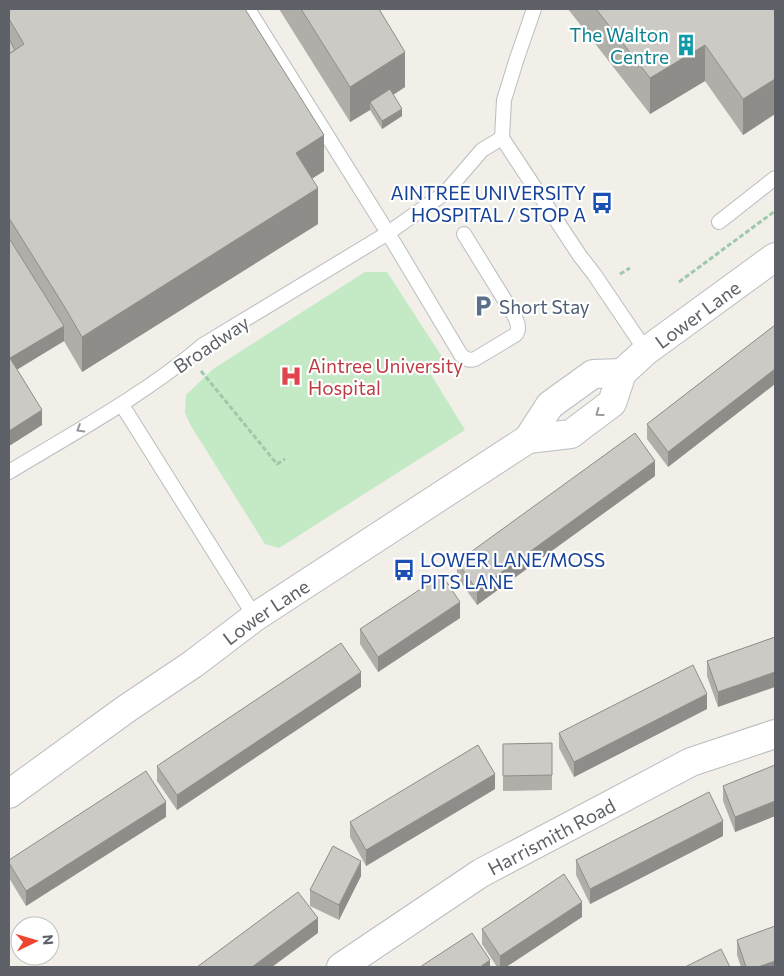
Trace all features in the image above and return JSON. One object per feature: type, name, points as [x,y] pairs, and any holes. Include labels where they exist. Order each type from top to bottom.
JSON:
[{"type":"street","name":"Lower Lane","points":[[528,439],[571,434],[612,403],[622,373],[646,351],[775,257]]},
{"type":"street","name":"Lower Lane","points":[[9,794],[126,709],[193,664],[255,617],[528,439],[550,405],[593,374],[622,373]]},
{"type":"street","name":"Harrismith Road","points":[[341,967],[481,873],[691,762],[775,734]]},
{"type":"lane","points":[[248,9],[388,233],[461,355],[471,360],[515,335],[518,322],[464,234]]},
{"type":"lane","points":[[534,9],[504,100],[502,138],[646,351]]},
{"type":"lane","name":"Broadway","points":[[9,472],[122,405],[203,346],[388,233],[445,193],[482,150],[502,138]]},
{"type":"lane","points":[[720,222],[775,178]]},
{"type":"lane","points":[[122,405],[255,617]]},
{"type":"path","points":[[680,282],[775,211]]},
{"type":"path","points":[[189,357],[277,464],[284,459]]},
{"type":"green space","points":[[365,272],[387,272],[446,363],[430,373],[465,430],[279,548],[265,544],[191,426],[185,413],[186,395],[213,369]]},
{"type":"building","points":[[9,9],[245,9],[324,135],[296,153],[318,188],[82,337],[9,218],[9,54],[24,44],[9,19]]},
{"type":"building","points":[[301,9],[379,9],[405,52],[350,87]]},
{"type":"building","points":[[596,9],[775,9],[775,79],[743,99],[705,45],[650,78]]},
{"type":"building","points":[[9,39],[15,50],[9,54]]},
{"type":"building","points":[[390,89],[402,109],[382,121],[370,102]]},
{"type":"building","points":[[9,238],[64,326],[10,358],[42,410],[9,431]]},
{"type":"building","points":[[775,325],[775,369],[668,452],[647,424]]},
{"type":"building","points":[[635,433],[655,461],[477,590],[457,562]]},
{"type":"building","points":[[442,575],[460,602],[378,657],[360,629]]},
{"type":"building","points":[[775,637],[775,672],[718,692],[707,661]]},
{"type":"building","points":[[341,643],[361,672],[177,795],[157,766]]},
{"type":"building","points":[[693,665],[707,694],[574,762],[559,733]]},
{"type":"building","points":[[552,743],[552,775],[503,776],[503,744]]},
{"type":"building","points":[[478,745],[495,774],[366,850],[350,822]]},
{"type":"building","points":[[775,765],[775,801],[735,817],[723,786]]},
{"type":"building","points":[[146,771],[166,802],[26,891],[9,860]]},
{"type":"building","points":[[709,792],[723,821],[590,889],[576,860]]},
{"type":"building","points":[[333,846],[361,861],[339,905],[310,890]]},
{"type":"building","points":[[564,874],[582,902],[500,956],[482,929]]},
{"type":"building","points":[[298,892],[318,918],[252,967],[197,967]]},
{"type":"building","points":[[775,926],[775,961],[758,967],[746,967],[737,940]]},
{"type":"building","points":[[472,933],[490,960],[480,967],[420,967]]},
{"type":"building","points":[[721,949],[730,967],[685,967]]},
{"type":"place","name":"The Walton Centre","points":[[686,45]]},
{"type":"place","name":"AINTREE UNIVERSITY HOSPITAL / STOP A","points":[[602,203]]},
{"type":"place","name":"Short Stay","points":[[483,306]]},
{"type":"place","name":"Aintree University Hospital","points":[[291,376]]},
{"type":"place","name":"LOWER LANE/MOSS PITS LANE","points":[[404,570]]}]
